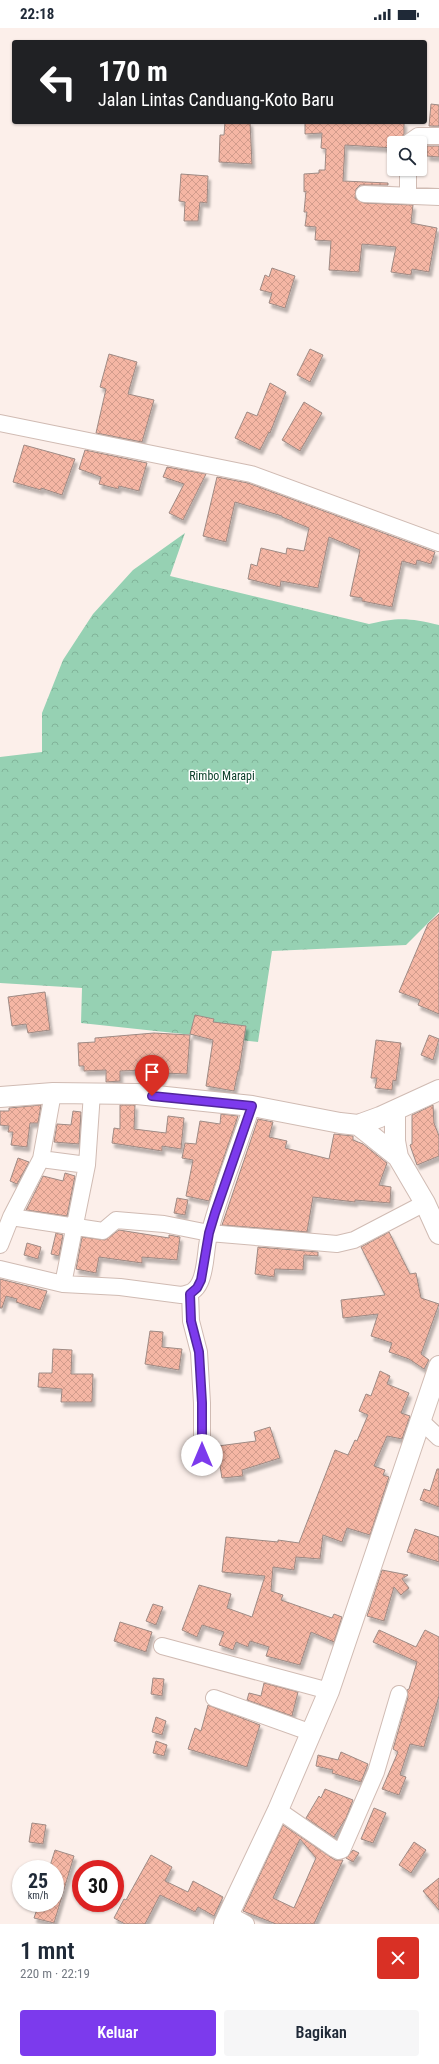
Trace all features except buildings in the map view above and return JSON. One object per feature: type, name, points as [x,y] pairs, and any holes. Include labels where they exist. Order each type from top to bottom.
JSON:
[{"type":"main road","points":[[0,1097],[53,1093],[137,1094],[252,1106],[340,1123],[358,1125],[395,1111],[439,1090]]},
{"type":"main road","points":[[395,1111],[395,1141],[398,1157],[425,1203],[439,1234]]},
{"type":"main road","points":[[358,1125],[398,1157]]},
{"type":"main road","points":[[226,1919],[278,1810],[329,1691],[439,1366]]},
{"type":"street","points":[[427,136],[439,136]]},
{"type":"street","points":[[408,176],[408,195]]},
{"type":"street","points":[[364,194],[439,197]]},
{"type":"street","points":[[0,423],[251,474],[439,543]]},
{"type":"street","points":[[0,1245],[12,1217],[41,1159],[53,1093]]},
{"type":"street","points":[[63,1284],[87,1165],[92,1093]]},
{"type":"street","points":[[0,1269],[63,1284],[120,1287],[181,1295],[190,1294],[197,1288],[201,1280],[209,1233],[252,1106]]},
{"type":"street","points":[[41,1159],[87,1165]]},
{"type":"street","points":[[12,1217],[74,1226],[103,1232],[116,1220],[164,1224],[209,1233],[337,1244],[354,1240],[425,1203]]},
{"type":"street","points":[[190,1294],[191,1321],[199,1352],[202,1403],[202,1455],[208,1462],[213,1461]]},
{"type":"street","points":[[421,1421],[439,1438]]},
{"type":"street","points":[[162,1646],[329,1691]]},
{"type":"street","points":[[278,1810],[333,1848],[339,1851],[342,1850],[376,1772],[399,1694]]},
{"type":"street","points":[[214,1698],[312,1733]]},
{"type":"street","points":[[226,1919],[246,1924]]},
{"type":"green space","name":"Rimbo Marapi","points":[[185,533],[170,576],[369,624],[388,620],[404,619],[439,625],[439,912],[406,945],[272,951],[258,1042],[81,1023],[82,988],[0,983],[0,757],[42,752],[42,713],[63,660],[93,614],[133,570]]},
{"type":"route","points":[[152,1096],[252,1106],[209,1233],[201,1280],[197,1288],[190,1294],[191,1321],[199,1352],[202,1403],[202,1455]]}]
